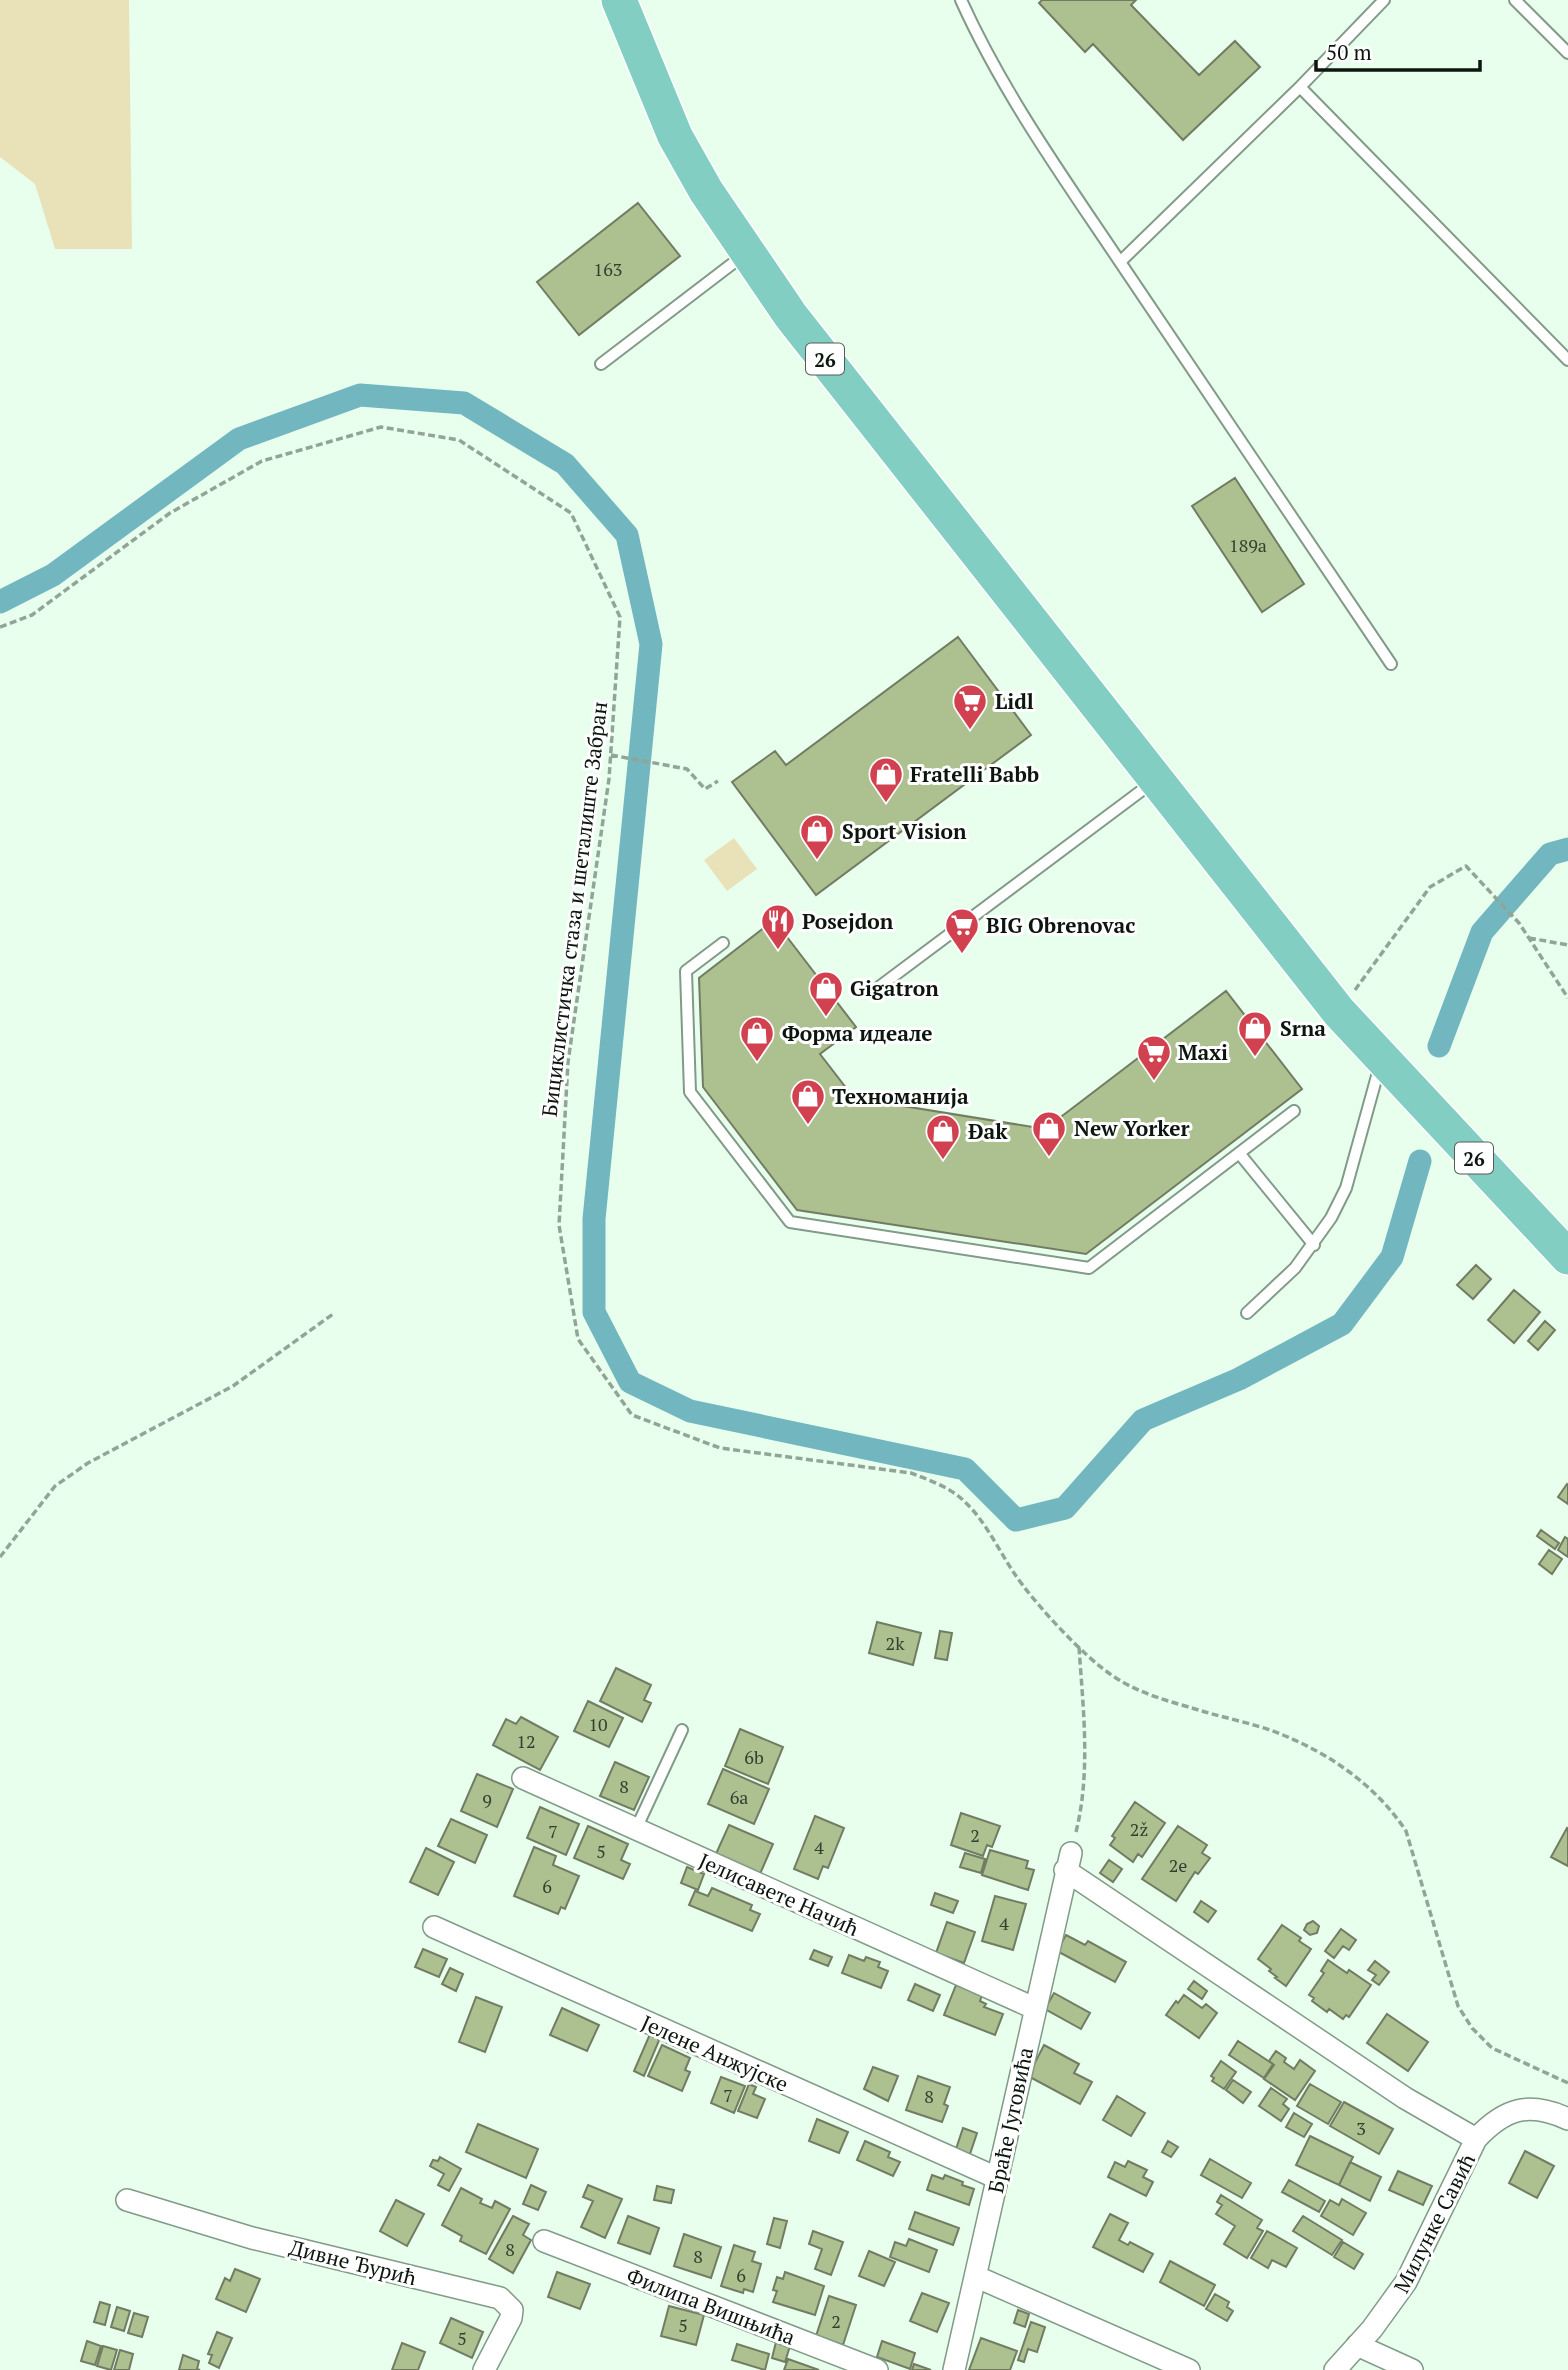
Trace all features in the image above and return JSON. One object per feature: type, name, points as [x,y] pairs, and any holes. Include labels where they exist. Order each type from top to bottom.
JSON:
[{"type":"main road","name":"26","points":[[619,0],[675,136],[706,191],[791,316],[1339,1012],[1568,1256]]},
{"type":"street","name":"Јелисавете Начић","points":[[523,1778],[1034,2008]]},
{"type":"street","name":"Браће Југовића","points":[[954,2370],[1068,1862]]},
{"type":"street","points":[[1068,1862],[1405,2098],[1476,2139],[1488,2126],[1513,2110],[1525,2108],[1558,2114],[1568,2119]]},
{"type":"street","name":"Јелене Анжујске","points":[[434,1927],[997,2178]]},
{"type":"street","name":"Милунке Савић","points":[[1335,2370],[1381,2318],[1406,2282],[1476,2139]]},
{"type":"street","name":"Дивне Ђурић","points":[[127,2200],[252,2238],[500,2298],[512,2310],[511,2318],[484,2370]]},
{"type":"street","name":"Филипа Вишњића","points":[[544,2241],[877,2370]]},
{"type":"street","points":[[977,2277],[1189,2370]]},
{"type":"street","points":[[1357,2344],[1412,2370]]},
{"type":"lane","points":[[961,0],[977,36],[1008,90],[1120,262],[1391,664]]},
{"type":"lane","points":[[1120,262],[1300,87],[1384,0]]},
{"type":"lane","points":[[1515,0],[1568,53]]},
{"type":"lane","points":[[1300,87],[1568,360]]},
{"type":"lane","points":[[601,364],[747,252]]},
{"type":"lane","points":[[879,987],[1155,780]]},
{"type":"lane","points":[[723,943],[686,971],[690,1092],[790,1222],[1089,1268],[1294,1111]]},
{"type":"lane","points":[[1247,1313],[1282,1282],[1314,1245],[1346,1188],[1382,1059]]},
{"type":"lane","points":[[1239,1153],[1314,1245]]},
{"type":"lane","points":[[636,1829],[682,1730]]},
{"type":"path","name":"Бициклистичка стаза и шеталиште Забран","points":[[0,627],[32,615],[170,513],[262,461],[381,427],[459,440],[571,513],[620,617],[610,779],[568,1062],[559,1212],[578,1339],[632,1415],[720,1448],[911,1473],[940,1485],[960,1497],[975,1511],[1016,1576],[1079,1647],[1113,1676],[1156,1697],[1281,1734],[1320,1752],[1373,1791],[1392,1810],[1406,1831],[1458,2007],[1472,2028],[1492,2049],[1568,2083]]},
{"type":"path","points":[[611,754],[687,768],[705,789],[718,781]]},
{"type":"path","points":[[1339,1012],[1430,887],[1466,866],[1519,923],[1568,998]]},
{"type":"path","points":[[1529,938],[1568,945]]},
{"type":"path","points":[[0,1557],[55,1486],[88,1463],[233,1386],[333,1314]]},
{"type":"path","points":[[1068,1862],[1083,1804],[1084,1728],[1079,1647]]},
{"type":"shaded area","points":[[0,0],[129,0],[132,249],[55,249],[35,184],[0,157]]},
{"type":"shaded area","points":[[734,838],[757,869],[727,891],[704,860]]},
{"type":"building","points":[[1042,0],[1136,0],[1131,5],[1199,75],[1235,41],[1260,67],[1183,140],[1093,44],[1085,52],[1039,3]]},
{"type":"building","points":[[638,203],[680,256],[579,335],[537,282]]},
{"type":"building","points":[[1235,478],[1304,584],[1262,612],[1192,506]]},
{"type":"building","points":[[958,637],[1031,735],[816,895],[732,782],[775,751],[786,765]]},
{"type":"building","points":[[774,920],[856,1027],[820,1054],[854,1098],[1045,1129],[1226,991],[1302,1089],[1086,1254],[797,1210],[703,1087],[699,978]]},
{"type":"building","points":[[1476,1265],[1491,1279],[1473,1299],[1457,1285]]},
{"type":"building","points":[[1514,1290],[1540,1312],[1514,1343],[1488,1320]]},
{"type":"building","points":[[1545,1321],[1555,1330],[1538,1350],[1528,1341]]},
{"type":"building","points":[[1568,1485],[1568,1504],[1558,1497]]},
{"type":"building","points":[[1541,1530],[1559,1543],[1555,1549],[1537,1536]]},
{"type":"building","points":[[1565,1537],[1568,1539],[1568,1557],[1558,1550]]},
{"type":"building","points":[[1549,1550],[1562,1559],[1552,1574],[1539,1564]]},
{"type":"building","points":[[877,1622],[921,1633],[913,1665],[869,1653]]},
{"type":"building","points":[[940,1631],[952,1633],[947,1660],[935,1658]]},
{"type":"building","points":[[616,1668],[651,1685],[644,1700],[651,1703],[642,1722],[600,1701]]},
{"type":"building","points":[[588,1701],[623,1718],[609,1747],[574,1731]]},
{"type":"building","points":[[521,1717],[558,1737],[540,1770],[493,1745],[506,1719],[516,1724]]},
{"type":"building","points":[[740,1729],[783,1747],[768,1784],[725,1766]]},
{"type":"building","points":[[615,1762],[649,1777],[634,1810],[600,1796]]},
{"type":"building","points":[[723,1769],[769,1789],[754,1824],[708,1804]]},
{"type":"building","points":[[477,1774],[513,1789],[497,1827],[461,1811]]},
{"type":"building","points":[[1135,1802],[1165,1823],[1142,1857],[1138,1854],[1133,1862],[1110,1845],[1115,1838],[1112,1836]]},
{"type":"building","points":[[540,1807],[579,1824],[566,1855],[527,1838]]},
{"type":"building","points":[[961,1813],[1000,1826],[992,1847],[987,1845],[983,1856],[951,1845]]},
{"type":"building","points":[[815,1816],[844,1828],[828,1868],[823,1866],[818,1879],[794,1869]]},
{"type":"building","points":[[451,1819],[487,1835],[475,1863],[438,1846]]},
{"type":"building","points":[[729,1825],[773,1844],[760,1874],[715,1856]]},
{"type":"building","points":[[588,1826],[628,1844],[621,1860],[630,1864],[623,1879],[574,1858]]},
{"type":"building","points":[[1178,1826],[1207,1845],[1202,1853],[1210,1858],[1198,1874],[1195,1872],[1176,1901],[1142,1879]]},
{"type":"building","points":[[1568,1829],[1568,1866],[1551,1857]]},
{"type":"building","points":[[534,1847],[556,1856],[553,1865],[579,1876],[565,1909],[561,1907],[558,1914],[514,1896]]},
{"type":"building","points":[[426,1848],[454,1862],[438,1895],[410,1882]]},
{"type":"building","points":[[990,1850],[1028,1861],[1026,1868],[1034,1870],[1028,1890],[982,1875]]},
{"type":"building","points":[[965,1853],[985,1859],[981,1873],[960,1867]]},
{"type":"building","points":[[1109,1860],[1122,1869],[1113,1882],[1100,1873]]},
{"type":"building","points":[[687,1867],[704,1874],[698,1890],[681,1883]]},
{"type":"building","points":[[712,1888],[752,1905],[750,1910],[760,1914],[752,1931],[689,1905],[695,1891],[708,1896]]},
{"type":"building","points":[[935,1893],[958,1901],[953,1913],[931,1905]]},
{"type":"building","points":[[995,1896],[1026,1904],[1013,1950],[982,1941]]},
{"type":"building","points":[[1201,1901],[1216,1911],[1208,1922],[1194,1912]]},
{"type":"building","points":[[1313,1921],[1319,1926],[1317,1933],[1310,1935],[1304,1930],[1307,1924]]},
{"type":"building","points":[[947,1922],[975,1932],[964,1963],[936,1953]]},
{"type":"building","points":[[1282,1925],[1311,1949],[1286,1986],[1258,1959]]},
{"type":"building","points":[[1341,1929],[1356,1940],[1349,1950],[1343,1946],[1334,1958],[1325,1951]]},
{"type":"building","points":[[1066,1935],[1085,1945],[1088,1941],[1126,1962],[1115,1982],[1057,1951]]},
{"type":"building","points":[[423,1949],[447,1959],[439,1977],[415,1967]]},
{"type":"building","points":[[814,1950],[832,1957],[828,1966],[810,1959]]},
{"type":"building","points":[[849,1955],[864,1961],[866,1957],[880,1962],[878,1967],[888,1971],[881,1988],[842,1973]]},
{"type":"building","points":[[1328,1960],[1371,1985],[1349,2017],[1346,2015],[1343,2019],[1329,2009],[1327,2012],[1312,2001],[1314,1998],[1309,1995],[1324,1973],[1321,1971]]},
{"type":"building","points":[[1375,1961],[1389,1972],[1379,1985],[1372,1980],[1376,1975],[1368,1970]]},
{"type":"building","points":[[450,1968],[463,1974],[456,1991],[442,1984]]},
{"type":"building","points":[[1194,1981],[1207,1991],[1202,1999],[1188,1989]]},
{"type":"building","points":[[915,1984],[940,1995],[933,2011],[908,2000]]},
{"type":"building","points":[[956,1985],[982,1995],[980,2001],[986,2004],[984,2007],[1003,2014],[995,2035],[944,2015]]},
{"type":"building","points":[[1054,1993],[1090,2013],[1081,2029],[1045,2009]]},
{"type":"building","points":[[1184,1995],[1202,2008],[1206,2004],[1217,2013],[1199,2038],[1166,2015]]},
{"type":"building","points":[[476,1997],[502,2007],[485,2052],[459,2042]]},
{"type":"building","points":[[562,2008],[599,2025],[587,2051],[550,2035]]},
{"type":"building","points":[[1387,2014],[1428,2042],[1408,2071],[1367,2043]]},
{"type":"building","points":[[650,2034],[660,2038],[644,2076],[634,2071]]},
{"type":"building","points":[[1238,2041],[1273,2064],[1264,2078],[1229,2055]]},
{"type":"building","points":[[662,2045],[690,2058],[685,2070],[690,2072],[682,2091],[648,2076]]},
{"type":"building","points":[[1044,2045],[1079,2064],[1074,2073],[1092,2082],[1080,2104],[1028,2076]]},
{"type":"building","points":[[1276,2051],[1286,2058],[1284,2062],[1294,2069],[1300,2060],[1315,2071],[1295,2100],[1264,2079],[1274,2065],[1269,2061]]},
{"type":"building","points":[[1221,2061],[1236,2072],[1224,2089],[1212,2081],[1214,2078],[1211,2076]]},
{"type":"building","points":[[873,2067],[898,2076],[888,2101],[864,2089]]},
{"type":"building","points":[[918,2076],[950,2087],[944,2104],[948,2106],[942,2122],[906,2110]]},
{"type":"building","points":[[721,2077],[745,2086],[734,2113],[711,2103]]},
{"type":"building","points":[[1233,2080],[1251,2092],[1243,2103],[1226,2090]]},
{"type":"building","points":[[749,2084],[756,2087],[753,2094],[765,2099],[757,2118],[738,2111]]},
{"type":"building","points":[[1310,2084],[1341,2102],[1328,2124],[1297,2106]]},
{"type":"building","points":[[1271,2088],[1287,2099],[1283,2104],[1289,2109],[1281,2121],[1259,2106]]},
{"type":"building","points":[[1117,2096],[1145,2113],[1131,2136],[1103,2120]]},
{"type":"building","points":[[1344,2102],[1393,2129],[1379,2154],[1330,2126]]},
{"type":"building","points":[[1294,2113],[1312,2124],[1304,2137],[1286,2127]]},
{"type":"building","points":[[817,2119],[848,2132],[839,2153],[809,2141]]},
{"type":"building","points":[[478,2124],[538,2149],[526,2178],[466,2152]]},
{"type":"building","points":[[963,2128],[977,2133],[969,2157],[955,2152]]},
{"type":"building","points":[[1310,2136],[1353,2157],[1339,2185],[1296,2165]]},
{"type":"building","points":[[865,2141],[890,2152],[888,2157],[900,2162],[893,2176],[857,2160]]},
{"type":"building","points":[[1168,2141],[1178,2147],[1171,2157],[1162,2152]]},
{"type":"building","points":[[1525,2151],[1554,2166],[1537,2198],[1509,2183]]},
{"type":"building","points":[[440,2157],[461,2169],[449,2191],[438,2185],[444,2174],[430,2166],[433,2160],[438,2161]]},
{"type":"building","points":[[1210,2159],[1251,2183],[1242,2198],[1201,2175]]},
{"type":"building","points":[[1128,2161],[1147,2170],[1143,2177],[1153,2182],[1146,2196],[1108,2177],[1115,2162],[1125,2167]]},
{"type":"building","points":[[1350,2162],[1381,2177],[1370,2201],[1339,2185]]},
{"type":"building","points":[[1398,2171],[1432,2186],[1423,2205],[1389,2190]]},
{"type":"building","points":[[932,2175],[943,2179],[945,2175],[974,2189],[969,2205],[927,2190]]},
{"type":"building","points":[[1289,2180],[1325,2201],[1319,2212],[1282,2192]]},
{"type":"building","points":[[531,2185],[546,2192],[538,2210],[523,2204]]},
{"type":"building","points":[[588,2185],[622,2199],[605,2238],[581,2227],[593,2201],[583,2197]]},
{"type":"building","points":[[657,2186],[674,2190],[671,2203],[654,2200]]},
{"type":"building","points":[[461,2188],[482,2199],[480,2203],[492,2208],[495,2201],[510,2209],[486,2254],[460,2241],[462,2236],[442,2225]]},
{"type":"building","points":[[1221,2195],[1262,2220],[1257,2228],[1263,2231],[1247,2258],[1224,2244],[1235,2226],[1216,2214],[1222,2205],[1217,2202]]},
{"type":"building","points":[[1342,2199],[1366,2213],[1353,2235],[1321,2216],[1330,2200],[1339,2205]]},
{"type":"building","points":[[396,2200],[424,2214],[407,2246],[380,2231]]},
{"type":"building","points":[[915,2212],[959,2228],[953,2245],[909,2229]]},
{"type":"building","points":[[1110,2214],[1128,2223],[1119,2240],[1128,2245],[1130,2242],[1153,2254],[1143,2272],[1093,2247]]},
{"type":"building","points":[[513,2216],[529,2224],[523,2235],[531,2240],[513,2273],[489,2259]]},
{"type":"building","points":[[628,2216],[659,2228],[650,2254],[618,2243]]},
{"type":"building","points":[[1303,2216],[1342,2240],[1332,2255],[1293,2231]]},
{"type":"building","points":[[774,2218],[787,2221],[780,2248],[767,2244]]},
{"type":"building","points":[[813,2231],[843,2242],[831,2275],[815,2269],[822,2249],[809,2244]]},
{"type":"building","points":[[1267,2231],[1297,2248],[1286,2267],[1272,2260],[1268,2268],[1251,2258]]},
{"type":"building","points":[[684,2234],[721,2247],[711,2278],[674,2266]]},
{"type":"building","points":[[909,2239],[937,2250],[929,2272],[890,2257],[895,2242],[906,2246]]},
{"type":"building","points":[[1343,2242],[1363,2254],[1354,2269],[1334,2257]]},
{"type":"building","points":[[734,2245],[755,2252],[752,2261],[761,2264],[753,2292],[744,2289],[743,2293],[721,2286]]},
{"type":"building","points":[[869,2251],[895,2262],[884,2286],[859,2276]]},
{"type":"building","points":[[1170,2261],[1215,2285],[1204,2306],[1160,2282]]},
{"type":"building","points":[[235,2269],[260,2279],[246,2312],[216,2299],[225,2278],[230,2281]]},
{"type":"building","points":[[557,2272],[590,2284],[580,2309],[548,2297]]},
{"type":"building","points":[[785,2272],[824,2286],[815,2315],[773,2302],[777,2291],[773,2290],[777,2277],[783,2279]]},
{"type":"building","points":[[922,2293],[949,2303],[937,2332],[910,2321]]},
{"type":"building","points":[[1215,2294],[1229,2302],[1227,2307],[1233,2311],[1227,2321],[1206,2309]]},
{"type":"building","points":[[829,2296],[856,2305],[843,2345],[816,2336]]},
{"type":"building","points":[[100,2302],[110,2305],[105,2325],[94,2322]]},
{"type":"building","points":[[669,2306],[704,2315],[696,2345],[661,2336]]},
{"type":"building","points":[[117,2307],[130,2311],[124,2331],[111,2327]]},
{"type":"building","points":[[1018,2310],[1029,2314],[1025,2327],[1014,2323]]},
{"type":"building","points":[[134,2313],[148,2317],[142,2337],[128,2333]]},
{"type":"building","points":[[451,2318],[483,2332],[472,2358],[440,2343]]},
{"type":"building","points":[[1031,2322],[1045,2327],[1037,2352],[1028,2349],[1024,2362],[1018,2360]]},
{"type":"building","points":[[217,2332],[232,2338],[219,2368],[209,2363],[212,2355],[208,2354]]},
{"type":"building","points":[[981,2338],[1017,2351],[1010,2370],[969,2370]]},
{"type":"building","points":[[87,2341],[101,2346],[95,2365],[81,2361]]},
{"type":"building","points":[[882,2341],[915,2353],[910,2369],[877,2357]]},
{"type":"building","points":[[776,2342],[790,2346],[785,2362],[772,2358]]},
{"type":"building","points":[[402,2343],[425,2352],[418,2370],[392,2370]]},
{"type":"building","points":[[737,2344],[769,2354],[765,2370],[732,2360]]},
{"type":"building","points":[[103,2346],[117,2350],[111,2370],[97,2366]]},
{"type":"building","points":[[120,2350],[133,2354],[129,2370],[114,2370]]},
{"type":"building","points":[[183,2355],[199,2361],[197,2369],[200,2370],[179,2370]]},
{"type":"building","points":[[788,2359],[819,2370],[784,2370]]},
{"type":"building","points":[[914,2364],[931,2370],[912,2370]]},
{"type":"waterway","points":[[0,602],[53,575],[239,439],[360,395],[464,403],[565,464],[627,535],[651,644],[594,1219],[594,1312],[630,1382],[690,1411],[965,1469],[1016,1520],[1065,1508],[1143,1420],[1239,1379],[1342,1324],[1392,1257],[1420,1161]]},
{"type":"waterway","points":[[1439,1046],[1482,932],[1550,854],[1568,849]]},
{"type":"place","name":"Lidl","points":[[970,731]]},
{"type":"place","name":"Fratelli Babb","points":[[886,804]]},
{"type":"place","name":"Sport Vision","points":[[817,861]]},
{"type":"place","name":"Posejdon","points":[[778,951]]},
{"type":"place","name":"BIG Obrenovac","points":[[962,955]]},
{"type":"place","name":"Gigatron","points":[[826,1018]]},
{"type":"place","name":"Srna","points":[[1255,1058]]},
{"type":"place","name":"Форма идеале","points":[[757,1063]]},
{"type":"place","name":"Maxi","points":[[1154,1082]]},
{"type":"place","name":"Техноманија","points":[[808,1126]]},
{"type":"place","name":"New Yorker","points":[[1049,1158]]},
{"type":"place","name":"Đak","points":[[943,1161]]}]
